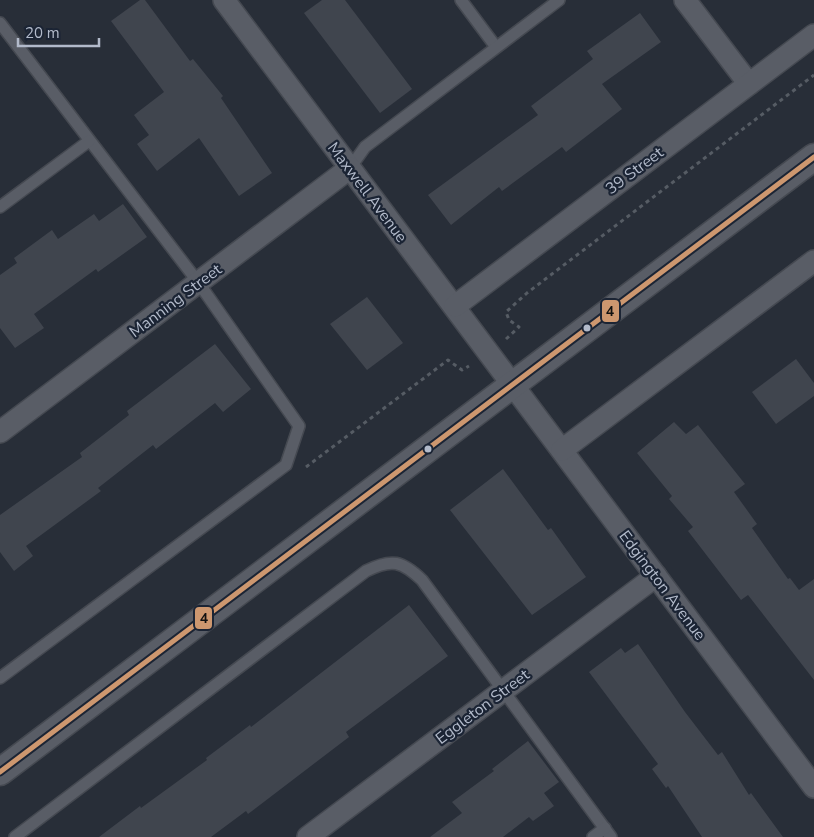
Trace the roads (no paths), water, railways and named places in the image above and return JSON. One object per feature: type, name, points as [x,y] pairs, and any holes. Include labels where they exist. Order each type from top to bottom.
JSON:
[{"type":"street","name":"Maxwell Avenue","points":[[224,0],[512,384]]},
{"type":"street","points":[[684,0],[748,84]]},
{"type":"street","name":"39 Street","points":[[455,306],[814,35]]},
{"type":"street","points":[[0,772],[814,157]]},
{"type":"street","name":"Manning Street","points":[[0,432],[350,168]]},
{"type":"street","points":[[562,450],[814,261]]},
{"type":"street","name":"Edgington Avenue","points":[[512,384],[814,787]]},
{"type":"street","name":"Eggleton Street","points":[[308,837],[656,576]]},
{"type":"lane","points":[[461,0],[496,47]]},
{"type":"lane","points":[[350,168],[365,147],[559,0]]},
{"type":"lane","points":[[0,23],[89,142],[198,282],[299,426],[286,465],[0,678]]},
{"type":"lane","points":[[0,207],[89,142]]},
{"type":"lane","points":[[15,837],[366,571],[379,565],[395,563],[407,566],[422,580],[608,833],[593,837]]}]
